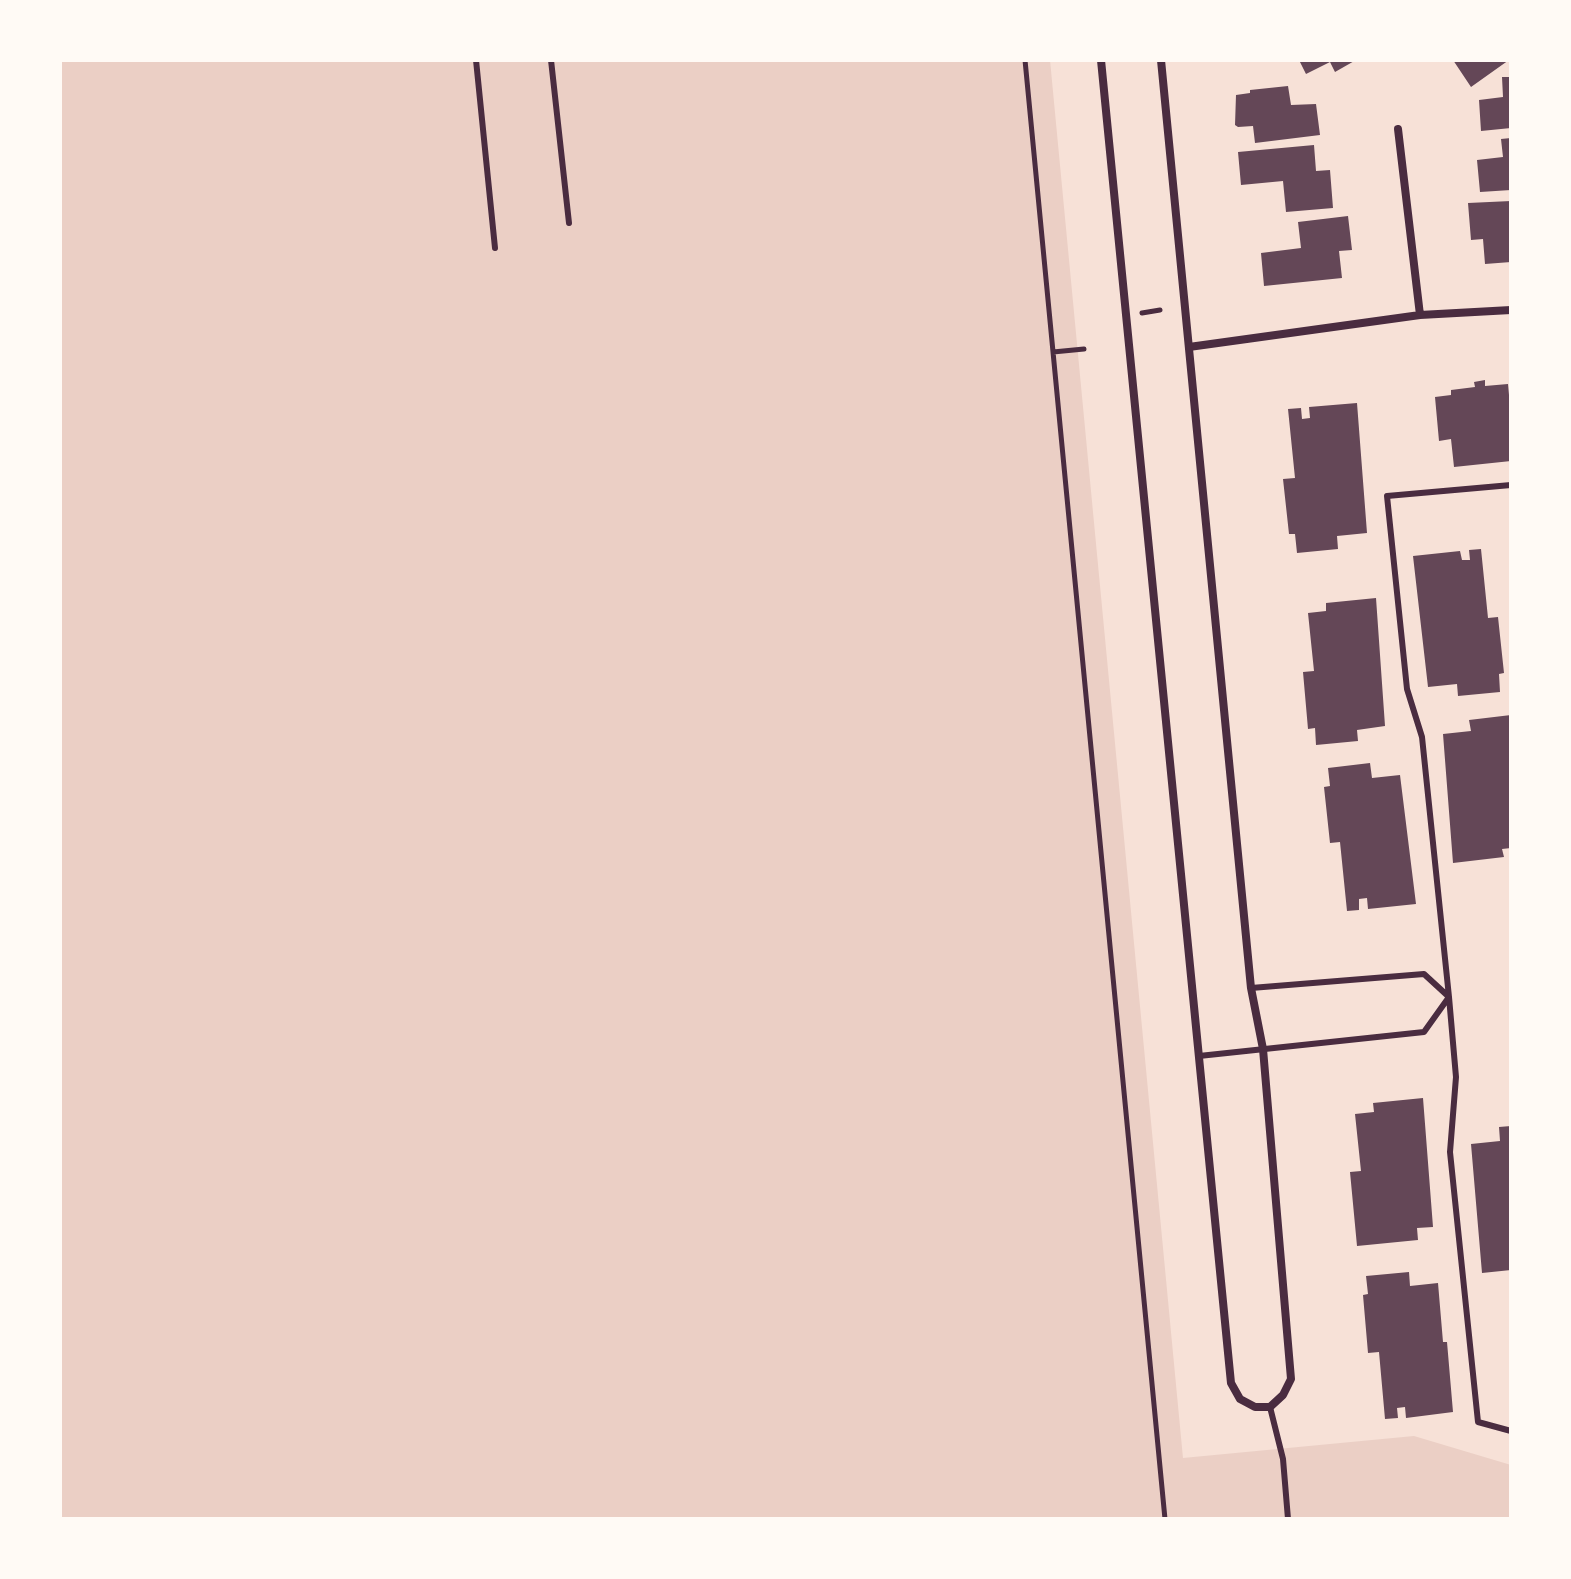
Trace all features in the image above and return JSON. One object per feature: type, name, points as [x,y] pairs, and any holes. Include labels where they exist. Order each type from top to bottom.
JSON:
[{"type":"street","points":[[1101,60],[1231,1383],[1240,1399],[1255,1407],[1270,1407],[1283,1395],[1291,1379],[1263,1049],[1251,988],[1161,60]]},
{"type":"street","points":[[1398,129],[1420,315]]},
{"type":"street","points":[[1189,347],[1420,315],[1511,310]]},
{"type":"lane","points":[[476,60],[495,248]]},
{"type":"lane","points":[[551,60],[569,223]]},
{"type":"lane","points":[[1511,485],[1387,496],[1407,689],[1422,737],[1449,997],[1456,1077],[1450,1152],[1478,1422],[1511,1431]]},
{"type":"lane","points":[[1251,988],[1424,974],[1449,997]]},
{"type":"lane","points":[[1199,1056],[1424,1032],[1449,997]]},
{"type":"lane","points":[[1270,1407],[1283,1459],[1288,1519]]},
{"type":"path","points":[[1025,60],[1165,1519]]},
{"type":"path","points":[[1053,352],[1084,349]]},
{"type":"shaded area","points":[[60,60],[1050,60],[1183,1458],[1414,1436],[1511,1465],[1511,1519],[60,1519]]},
{"type":"building","points":[[1299,60],[1356,60],[1335,72],[1330,62],[1306,74]]},
{"type":"building","points":[[1453,60],[1509,60],[1471,87]]},
{"type":"building","points":[[1502,77],[1511,77],[1511,128],[1481,131],[1479,100],[1503,97]]},
{"type":"building","points":[[1288,86],[1291,105],[1316,104],[1320,135],[1255,143],[1253,126],[1235,125],[1236,95],[1250,93],[1250,90]]},
{"type":"building","points":[[1511,138],[1511,190],[1480,192],[1477,160],[1503,157],[1501,139]]},
{"type":"building","points":[[1314,145],[1316,171],[1330,170],[1333,208],[1286,212],[1283,181],[1241,185],[1238,152]]},
{"type":"building","points":[[1511,201],[1511,262],[1485,264],[1483,239],[1471,240],[1468,203]]},
{"type":"building","points":[[1348,216],[1352,250],[1339,251],[1342,278],[1264,286],[1261,253],[1301,248],[1298,222]]},
{"type":"building","points":[[1485,380],[1485,386],[1508,384],[1511,395],[1511,461],[1454,467],[1451,439],[1439,441],[1435,397],[1451,395],[1451,390],[1475,387],[1474,382]]},
{"type":"building","points":[[1357,403],[1367,533],[1337,536],[1338,549],[1297,553],[1295,534],[1289,534],[1283,479],[1295,478],[1288,409],[1301,408],[1302,419],[1310,418],[1309,407]]},
{"type":"building","points":[[1481,549],[1488,618],[1498,617],[1504,673],[1499,674],[1500,692],[1458,696],[1457,684],[1428,687],[1413,556],[1460,551],[1462,560],[1470,560],[1469,550]]},
{"type":"building","points":[[1376,598],[1385,726],[1357,730],[1358,741],[1316,745],[1315,728],[1308,729],[1303,672],[1314,671],[1308,613],[1326,611],[1326,603]]},
{"type":"building","points":[[1511,715],[1511,848],[1502,849],[1504,857],[1453,863],[1443,734],[1471,731],[1469,720]]},
{"type":"building","points":[[1370,763],[1372,778],[1400,775],[1416,904],[1368,909],[1367,898],[1359,899],[1359,910],[1347,911],[1340,842],[1330,843],[1324,787],[1330,786],[1328,768]]},
{"type":"building","points":[[1423,1098],[1433,1227],[1417,1228],[1418,1240],[1357,1246],[1350,1172],[1361,1171],[1355,1114],[1374,1112],[1373,1103]]},
{"type":"building","points":[[1511,1126],[1511,1270],[1482,1273],[1471,1144],[1500,1141],[1499,1127]]},
{"type":"building","points":[[1409,1272],[1410,1286],[1438,1283],[1453,1412],[1406,1418],[1405,1407],[1397,1408],[1398,1418],[1385,1419],[1379,1352],[1368,1353],[1363,1295],[1368,1294],[1366,1276]]}]
